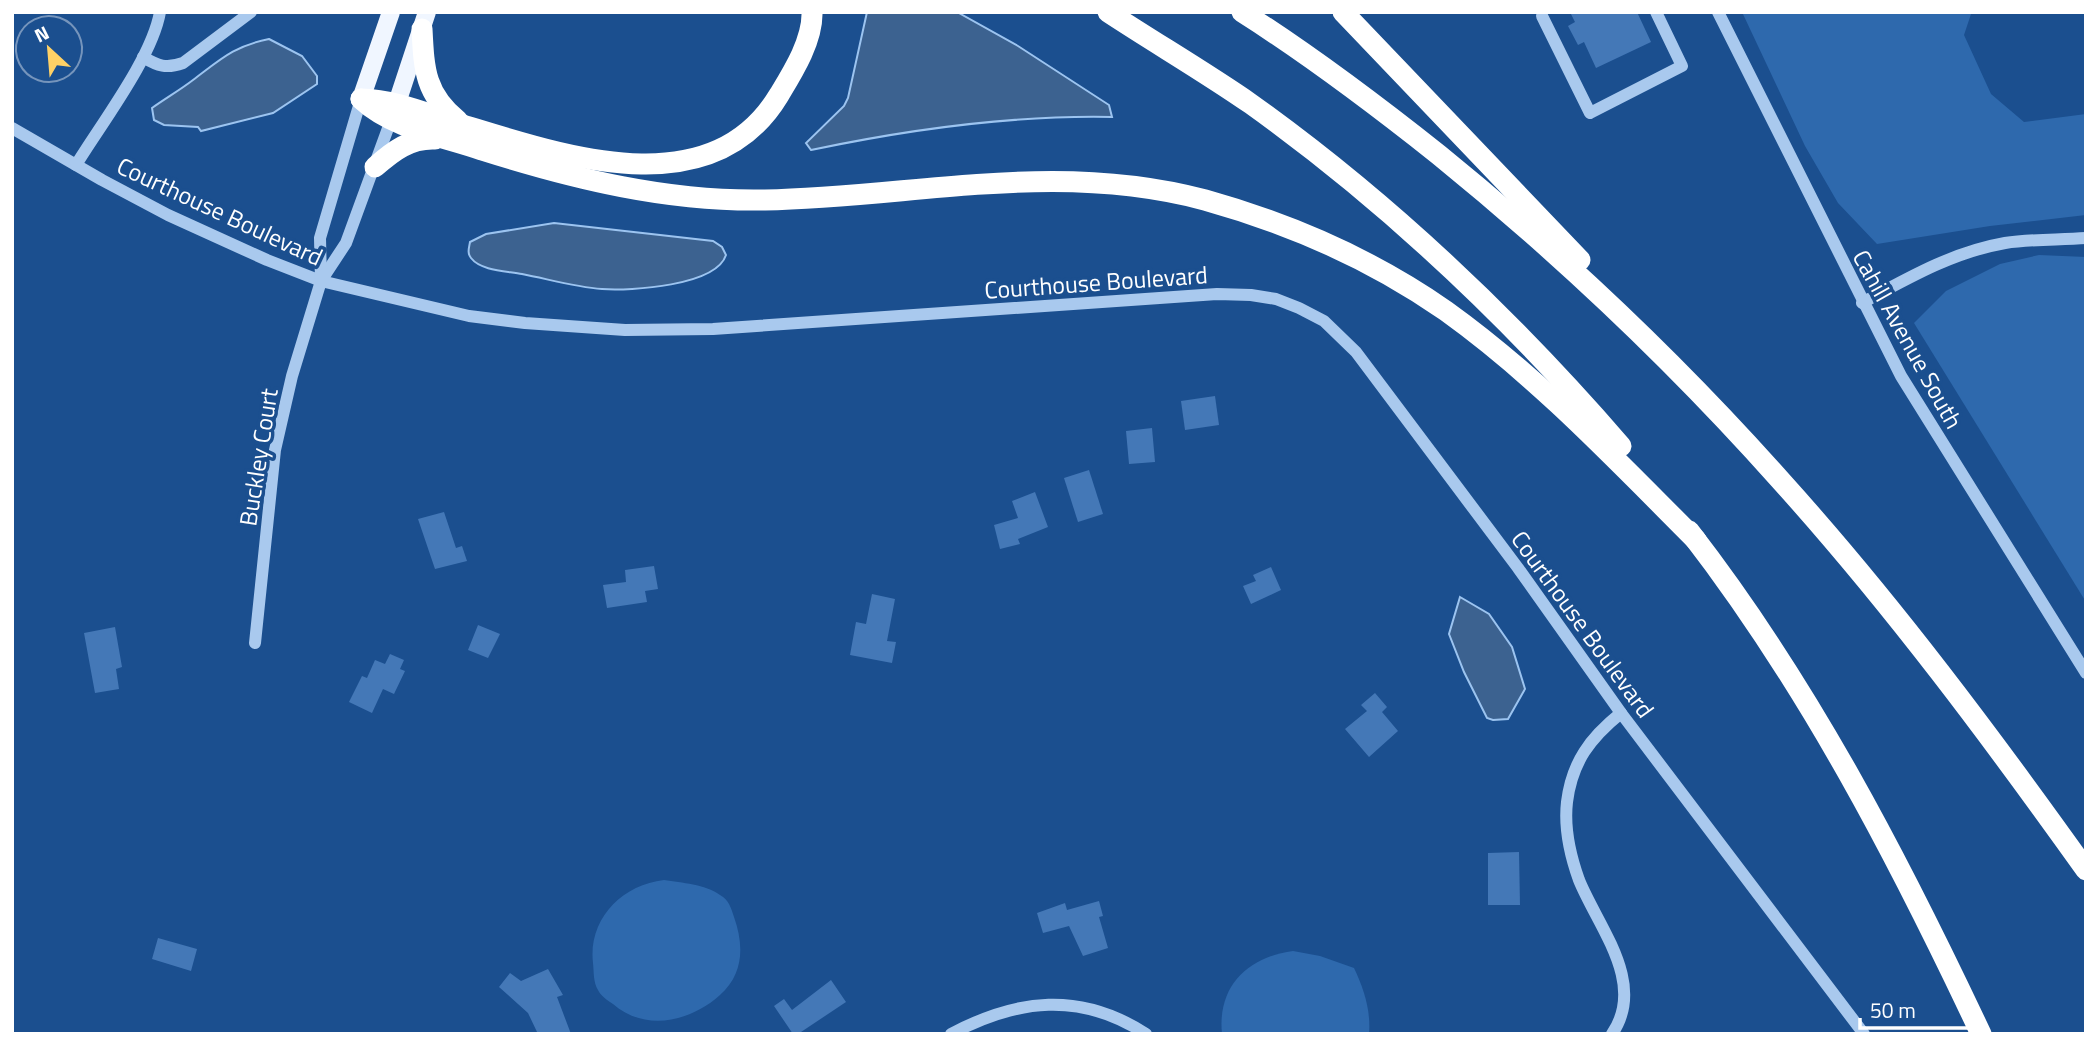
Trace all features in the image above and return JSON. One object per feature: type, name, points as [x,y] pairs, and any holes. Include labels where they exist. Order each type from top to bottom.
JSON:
[{"type":"highway","points":[[375,167],[387,156],[411,142],[457,132],[610,163],[644,166],[709,154],[743,136],[772,106],[799,61],[812,12]]},
{"type":"highway","points":[[1108,12],[1250,103],[1307,146],[1438,256],[1534,350],[1593,414],[1696,540],[1759,627],[1821,724],[1888,844],[1981,1034]]},
{"type":"highway","points":[[1242,12],[1340,80],[1488,195],[1639,333],[1782,481],[1858,571],[2017,773],[2086,870]]},
{"type":"highway","points":[[1343,12],[1584,265],[1697,393]]},
{"type":"highway","points":[[424,21],[425,70],[432,93],[457,132]]},
{"type":"highway","points":[[361,99],[380,100],[394,112],[457,132],[556,172],[620,188],[689,197],[763,200],[1012,181],[1081,181],[1191,197],[1255,215],[1310,235],[1358,258],[1463,324],[1584,427],[1696,540]]},
{"type":"main road","points":[[361,99],[391,12]]},
{"type":"main road","points":[[394,112],[424,21]]},
{"type":"street","points":[[76,165],[143,57],[158,26],[160,12]]},
{"type":"street","points":[[143,57],[160,67],[183,63],[251,12]]},
{"type":"street","points":[[1542,16],[1590,113],[1682,66],[1656,12]]},
{"type":"street","name":"Cahill Avenue South","points":[[1718,12],[1900,376],[2086,673]]},
{"type":"street","points":[[321,281],[320,238],[361,99]]},
{"type":"street","points":[[321,281],[345,243],[394,112]]},
{"type":"street","name":"Courthouse Boulevard","points":[[12,128],[168,215],[267,260],[321,281],[469,316],[625,330],[713,329],[1217,294],[1276,299],[1324,321],[1356,352],[1518,568],[1621,713],[1864,1034]]},
{"type":"street","points":[[1862,303],[1911,276],[1975,250],[2008,243],[2086,238]]},
{"type":"street","name":"Buckley Court","points":[[255,643],[276,446],[292,376],[321,281]]},
{"type":"street","points":[[1612,1034],[1621,1017],[1624,1003],[1623,974],[1573,862],[1567,836],[1566,810],[1573,771],[1578,760],[1602,728],[1621,713]]},
{"type":"street","points":[[951,1034],[994,1013],[1046,1004],[1077,1007],[1109,1015],[1146,1034]]},
{"type":"shaded area","points":[[867,12],[957,12],[1018,46],[1109,105],[1112,117],[1037,118],[960,125],[811,150],[806,143],[844,106],[848,98]]},
{"type":"shaded area","points":[[1742,12],[1974,12],[1964,35],[1991,94],[2024,122],[2086,114],[2086,215],[1990,226],[1877,244],[1838,203],[1805,146]]},
{"type":"shaded area","points":[[269,39],[302,56],[317,76],[317,84],[273,113],[201,131],[198,127],[164,125],[154,120],[152,108],[220,60],[246,45]]},
{"type":"shaded area","points":[[554,223],[713,241],[722,247],[726,255],[719,265],[690,280],[651,287],[602,289],[495,270],[481,266],[469,254],[470,242],[486,234]]},
{"type":"shaded area","points":[[2039,255],[2086,257],[2086,602],[1914,323],[1946,291],[2000,264]]},
{"type":"shaded area","points":[[1460,597],[1489,614],[1512,647],[1525,689],[1508,719],[1487,718],[1449,634]]},
{"type":"shaded area","points":[[664,880],[700,886],[726,899],[737,928],[740,959],[728,987],[708,1004],[681,1017],[653,1021],[626,1013],[601,994],[594,980],[593,947],[596,933],[610,907],[634,889]]},
{"type":"shaded area","points":[[1293,951],[1320,956],[1354,968],[1366,1000],[1369,1034],[1222,1034],[1225,1002],[1230,988],[1239,977],[1262,960]]},
{"type":"building","points":[[1570,12],[1637,12],[1651,42],[1596,68],[1584,42],[1578,45],[1568,26],[1575,22]]},
{"type":"building","points":[[1215,396],[1219,425],[1185,430],[1181,401]]},
{"type":"building","points":[[1152,428],[1155,462],[1129,464],[1126,431]]},
{"type":"building","points":[[1089,470],[1103,514],[1078,522],[1064,478]]},
{"type":"building","points":[[1035,492],[1048,527],[1018,539],[1020,544],[1000,549],[994,525],[1018,518],[1012,501]]},
{"type":"building","points":[[444,512],[456,548],[462,546],[467,561],[435,569],[418,519]]},
{"type":"building","points":[[654,566],[658,589],[645,591],[647,602],[607,608],[603,585],[626,582],[625,570]]},
{"type":"building","points":[[1271,567],[1281,590],[1251,604],[1243,586],[1256,581],[1253,575]]},
{"type":"building","points":[[872,594],[895,599],[887,641],[896,642],[892,663],[850,655],[856,622],[866,624]]},
{"type":"building","points":[[478,625],[500,634],[488,658],[468,650]]},
{"type":"building","points":[[115,627],[122,667],[116,669],[119,689],[95,693],[84,633]]},
{"type":"building","points":[[390,654],[404,660],[400,669],[405,671],[394,694],[383,689],[372,713],[349,702],[362,676],[367,678],[375,660],[385,664]]},
{"type":"building","points":[[1375,693],[1387,707],[1382,712],[1398,731],[1369,757],[1345,729],[1367,711],[1361,705]]},
{"type":"building","points":[[1519,852],[1520,905],[1488,905],[1488,853]]},
{"type":"building","points":[[1099,901],[1103,916],[1099,917],[1108,948],[1083,956],[1069,926],[1043,933],[1037,913],[1065,903],[1067,910]]},
{"type":"building","points":[[158,938],[197,949],[191,971],[152,959]]},
{"type":"building","points":[[548,969],[563,995],[557,997],[571,1034],[538,1034],[528,1013],[499,987],[510,973],[521,981]]},
{"type":"building","points":[[831,980],[846,1002],[798,1034],[793,1034],[774,1006],[784,999],[792,1010]]}]
